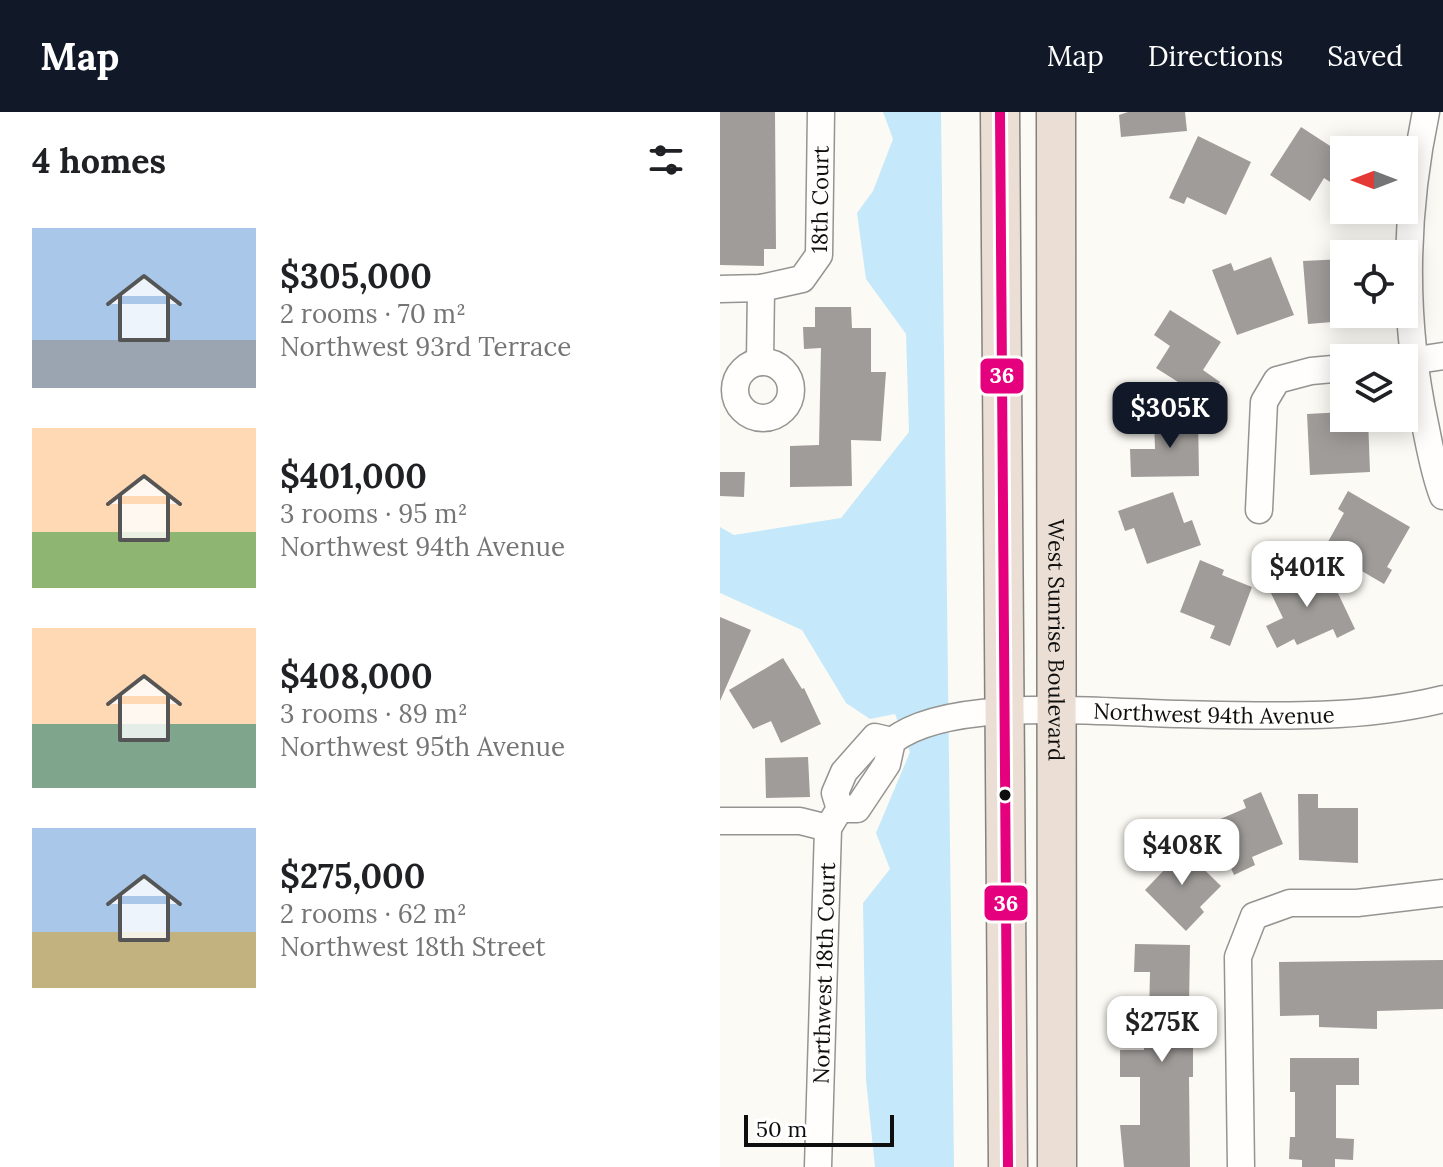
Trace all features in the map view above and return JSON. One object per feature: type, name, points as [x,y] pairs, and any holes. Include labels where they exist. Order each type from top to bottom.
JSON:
[{"type":"highway","points":[[1000,112],[1008,1167]]},
{"type":"highway","name":"West Sunrise Boulevard","points":[[1056,112],[1057,1167]]},
{"type":"street","name":"18th Court","points":[[761,288],[802,279],[819,255],[821,112]]},
{"type":"street","points":[[1408,344],[1407,276],[1419,144],[1426,112]]},
{"type":"street","points":[[720,289],[761,288],[760,362]]},
{"type":"street","points":[[1418,360],[1443,356]]},
{"type":"street","points":[[1259,510],[1264,402],[1277,380],[1330,369]]},
{"type":"street","points":[[1418,400],[1443,496]]},
{"type":"street","name":"Northwest 94th Avenue","points":[[834,818],[857,809],[887,764],[895,738],[957,716],[1057,711],[1328,715],[1405,708],[1443,699]]},
{"type":"street","points":[[720,821],[834,818]]},
{"type":"street","name":"Northwest 18th Court","points":[[818,1167],[834,818]]},
{"type":"street","points":[[1241,1167],[1238,957],[1254,916],[1290,903],[1357,903],[1443,893]]},
{"type":"water","points":[[883,112],[941,112],[954,1167],[875,1167],[866,1080],[863,903],[890,869],[876,833],[910,752],[895,714],[870,719],[846,703],[802,630],[720,593],[720,527],[734,535],[841,518],[909,432],[906,334],[866,279],[857,213],[873,191],[893,139]]},
{"type":"building","points":[[720,112],[775,112],[776,249],[764,249],[764,266],[720,265]]},
{"type":"building","points":[[1128,112],[1185,112],[1187,131],[1121,137],[1119,115]]},
{"type":"building","points":[[1301,127],[1330,146],[1330,182],[1324,178],[1310,201],[1270,175]]},
{"type":"building","points":[[1198,136],[1251,162],[1226,215],[1187,197],[1184,204],[1169,198]]},
{"type":"building","points":[[1271,257],[1294,315],[1237,335],[1212,270],[1231,263],[1234,271]]},
{"type":"building","points":[[1330,260],[1330,322],[1308,324],[1303,261]]},
{"type":"building","points":[[815,307],[851,307],[852,328],[871,328],[871,372],[886,372],[881,441],[851,440],[852,486],[790,487],[790,446],[819,445],[821,348],[804,349],[803,327],[815,327]]},
{"type":"building","points":[[1170,310],[1221,342],[1203,370],[1220,382],[1208,401],[1156,368],[1170,346],[1154,335]]},
{"type":"building","points":[[1330,413],[1330,432],[1369,432],[1370,472],[1310,475],[1307,414]]},
{"type":"building","points":[[1198,417],[1199,476],[1131,477],[1130,449],[1155,449],[1154,418]]},
{"type":"building","points":[[720,472],[745,472],[744,497],[720,496]]},
{"type":"building","points":[[1348,491],[1410,527],[1387,567],[1392,570],[1384,584],[1324,549],[1344,513],[1338,509]]},
{"type":"building","points":[[1173,492],[1184,523],[1192,520],[1201,545],[1147,564],[1134,528],[1125,531],[1118,511]]},
{"type":"building","points":[[1200,560],[1224,570],[1222,575],[1252,587],[1230,646],[1210,638],[1215,626],[1180,612]]},
{"type":"building","points":[[1326,568],[1355,629],[1337,638],[1333,629],[1297,645],[1294,639],[1277,648],[1266,626],[1283,618],[1265,581],[1287,571],[1293,584]]},
{"type":"building","points":[[720,617],[751,630],[720,701]]},
{"type":"building","points":[[783,658],[804,688],[821,724],[781,743],[771,721],[753,729],[729,690]]},
{"type":"building","points":[[808,757],[810,797],[766,798],[765,758]]},
{"type":"building","points":[[1261,792],[1283,844],[1252,857],[1255,865],[1234,875],[1211,823],[1246,808],[1243,800]]},
{"type":"building","points":[[1298,794],[1318,794],[1318,808],[1358,808],[1358,863],[1299,860]]},
{"type":"building","points":[[1175,841],[1221,886],[1200,907],[1204,912],[1186,931],[1145,890],[1168,866],[1159,857]]},
{"type":"building","points":[[1135,944],[1190,945],[1185,1036],[1193,1036],[1193,1077],[1189,1077],[1190,1167],[1124,1167],[1120,1125],[1140,1125],[1140,1077],[1120,1077],[1120,1050],[1144,1050],[1144,1019],[1149,1019],[1150,972],[1134,972]]},
{"type":"building","points":[[1443,960],[1443,1009],[1377,1011],[1377,1029],[1319,1027],[1319,1015],[1280,1016],[1279,962]]},
{"type":"building","points":[[1290,1058],[1359,1058],[1359,1085],[1336,1085],[1336,1138],[1354,1139],[1353,1160],[1335,1159],[1335,1167],[1302,1167],[1302,1160],[1289,1159],[1290,1137],[1295,1137],[1295,1092],[1290,1092]]},
{"type":"transit line","name":"36","points":[[1000,112],[1008,1167]]}]
